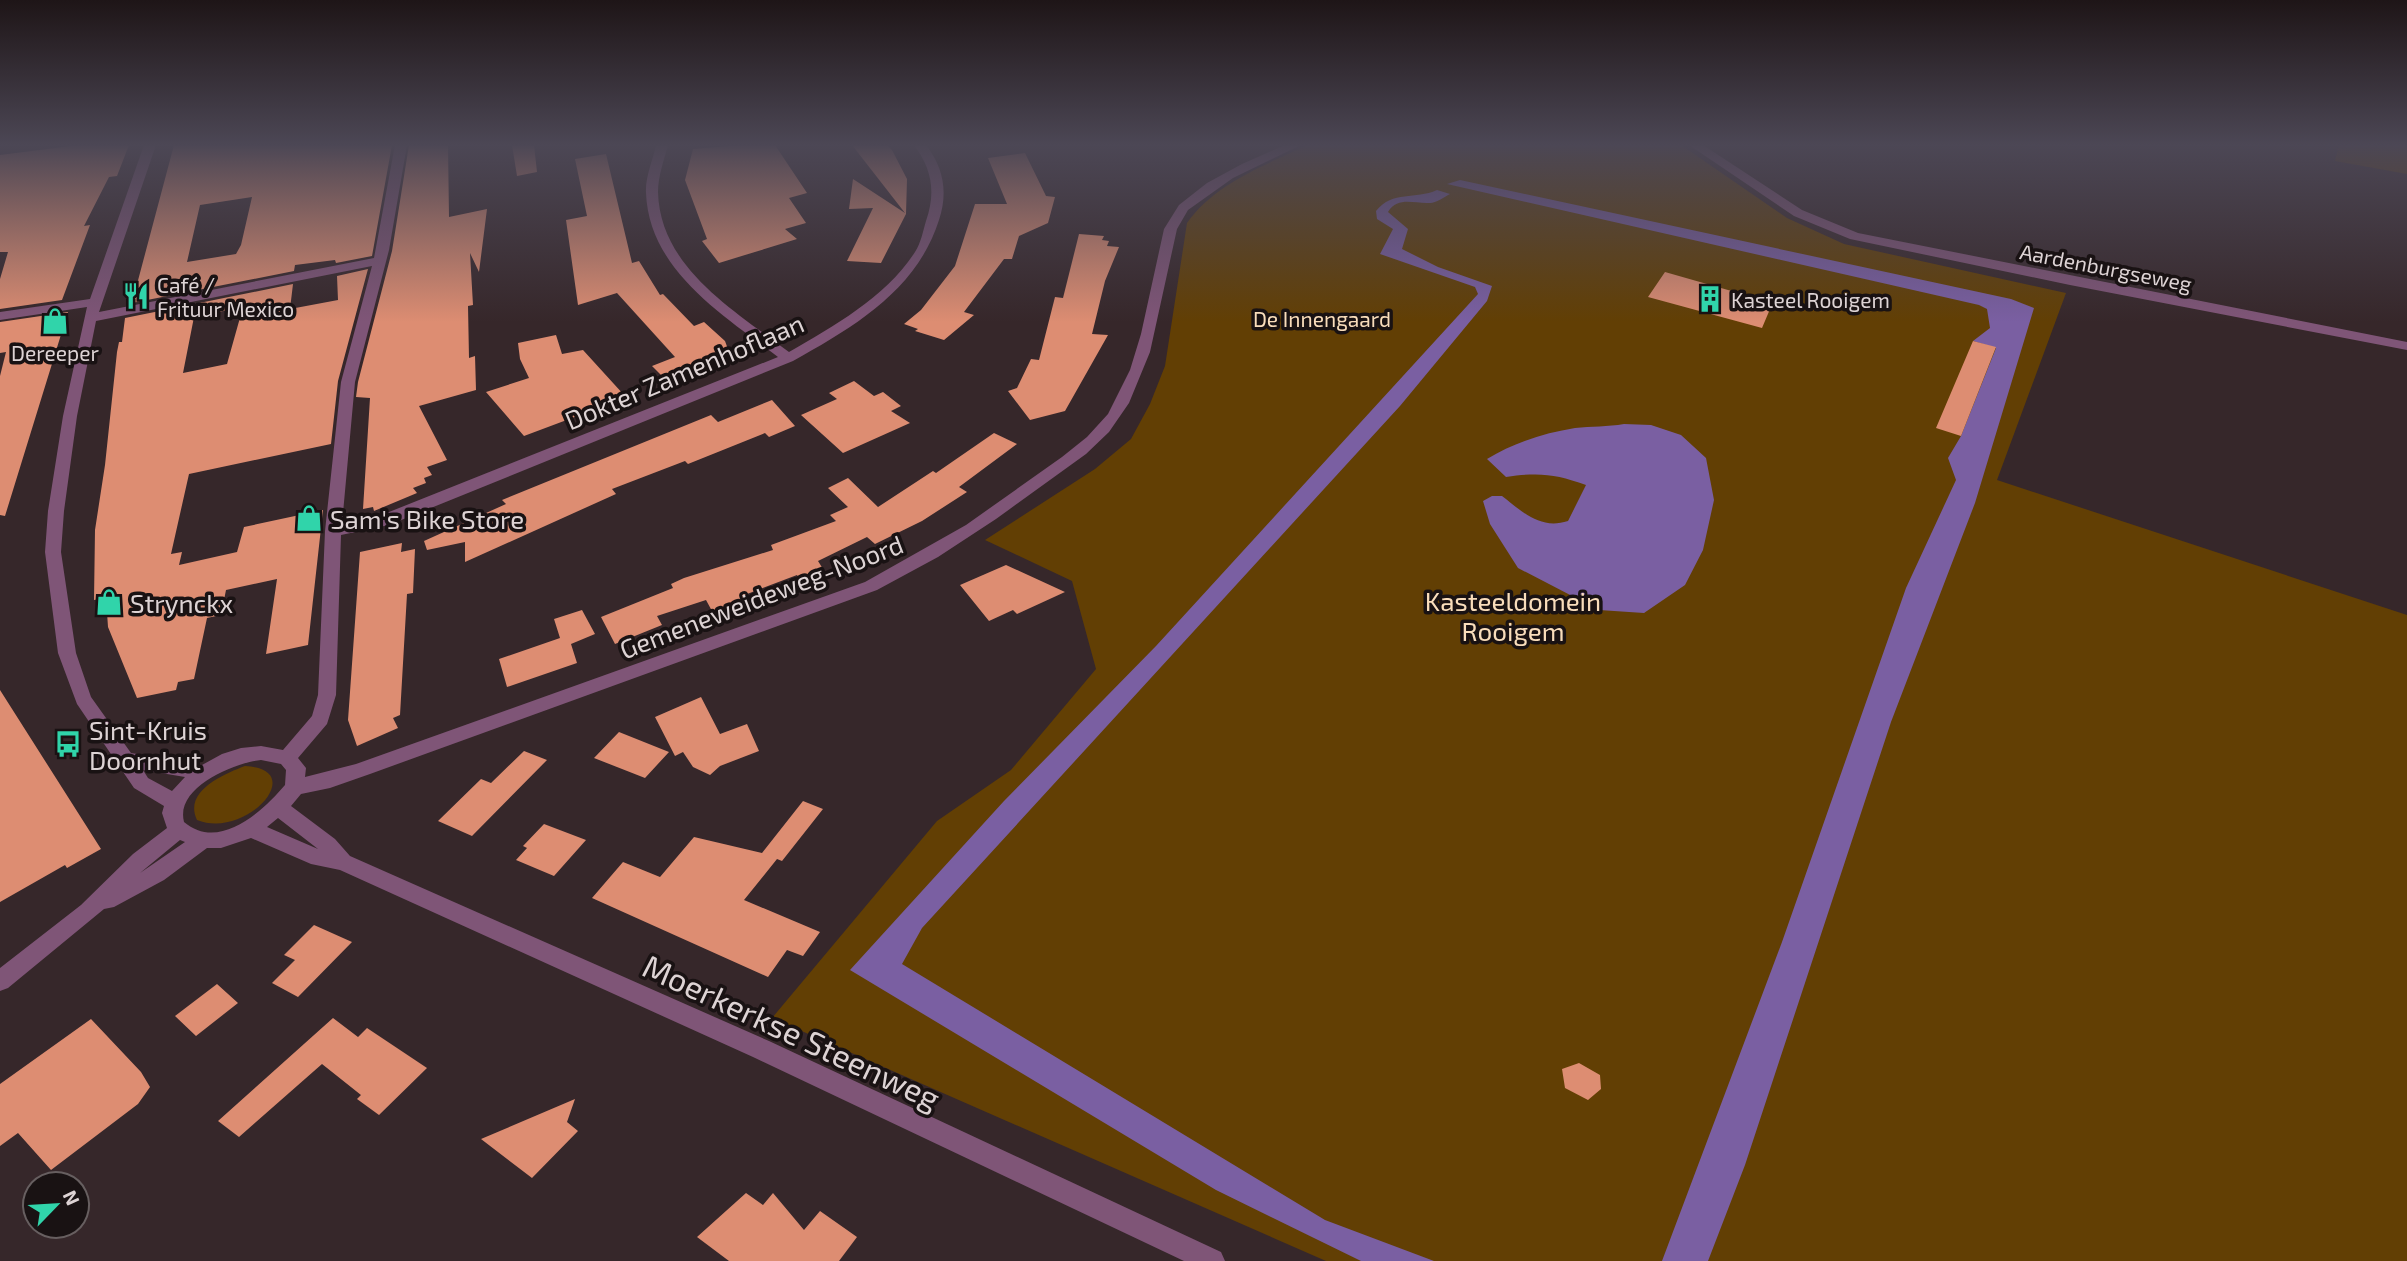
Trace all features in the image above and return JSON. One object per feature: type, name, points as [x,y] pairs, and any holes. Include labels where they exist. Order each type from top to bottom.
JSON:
[{"type":"street","points":[[129,204],[90,318],[70,416],[56,511],[53,552],[67,653],[79,688],[98,723],[141,783],[175,803]]},
{"type":"street","points":[[287,758],[320,719],[327,695],[333,531],[348,382],[380,261],[390,204]]},
{"type":"street","points":[[654,204],[659,234],[694,284],[788,358]]},
{"type":"street","name":"Dokter Zamenhoflaan","points":[[333,531],[383,521],[788,358],[847,325],[888,291],[920,254],[939,204]]},
{"type":"street","name":"Gemeneweideweg-Noord","points":[[295,787],[330,780],[363,769],[871,586],[964,536],[1069,460],[1102,432],[1122,404],[1140,365],[1173,221],[1189,204]]},
{"type":"street","name":"Aardenburgseweg","points":[[1784,204],[1798,213],[1854,236],[2057,279],[2407,346]]},
{"type":"street","points":[[90,318],[380,261]]},
{"type":"street","points":[[0,316],[95,302]]},
{"type":"street","points":[[88,911],[157,874],[202,841],[223,839],[255,827],[279,808],[295,787],[296,768],[287,758],[274,754],[253,754],[230,759],[204,773],[188,786],[175,803],[172,816],[174,825],[179,830],[202,841]]},
{"type":"street","points":[[127,760],[204,773]]},
{"type":"street","name":"Moerkerkse Steenweg","points":[[279,808],[328,845],[344,862]]},
{"type":"street","name":"Moerkerkse Steenweg","points":[[255,827],[258,831],[318,858],[344,862],[761,1049],[1178,1254],[1212,1261]]},
{"type":"street","points":[[0,981],[88,911],[140,860],[179,830]]},
{"type":"green space","name":"Kasteeldomein Rooigem","points":[[1204,204],[1766,204],[1787,218],[1844,244],[2066,293],[1997,480],[2407,615],[2407,1261],[1326,1261],[772,1018],[937,821],[1011,770],[1096,669],[1072,581],[985,540],[1095,469],[1131,439],[1150,404],[1165,366],[1187,223]]},
{"type":"green space","points":[[245,766],[264,770],[272,779],[271,790],[264,802],[234,820],[216,824],[197,820],[194,810],[200,792],[217,779]]},
{"type":"shaded area","points":[[1383,204],[1397,204],[1388,212],[1408,229],[1402,249],[1438,267],[1492,286],[1487,301],[1400,406],[922,928],[902,964],[1325,1220],[1434,1261],[1361,1261],[1216,1190],[850,970],[1004,801],[1156,646],[1478,294],[1475,287],[1380,254],[1393,229],[1377,219],[1376,211]]},
{"type":"shaded area","points":[[1534,204],[1570,204],[2011,299],[2034,308],[1975,503],[1891,722],[1745,1165],[1708,1261],[1662,1261],[1782,942],[1906,588],[1956,480],[1948,458],[1961,436],[1996,348],[1973,341],[1990,328],[1987,309]]},
{"type":"shaded area","points":[[1651,425],[1681,435],[1706,458],[1714,500],[1703,550],[1685,585],[1644,613],[1599,610],[1518,568],[1490,524],[1483,501],[1492,496],[1502,496],[1532,518],[1549,523],[1568,521],[1586,485],[1547,475],[1506,477],[1487,459],[1518,443],[1552,433],[1575,428]]},
{"type":"building","points":[[0,204],[95,204],[84,226],[90,225],[62,300],[0,309],[0,279],[8,252],[0,252]]},
{"type":"building","points":[[158,204],[207,204],[200,205],[187,262],[236,254],[241,245],[250,204],[381,204],[372,256],[336,263],[335,260],[295,265],[294,271],[132,303]]},
{"type":"building","points":[[400,204],[449,204],[449,217],[487,209],[479,272],[470,253],[473,305],[468,306],[469,358],[475,356],[476,390],[419,406],[447,460],[427,467],[432,475],[424,478],[426,483],[413,488],[417,493],[374,511],[373,507],[363,509],[370,398],[356,397],[392,251]]},
{"type":"building","points":[[584,204],[618,204],[632,263],[639,261],[660,295],[663,294],[694,326],[704,322],[725,341],[733,363],[705,368],[668,382],[652,366],[675,357],[617,293],[578,305],[566,220],[587,216]]},
{"type":"building","points":[[694,204],[793,204],[806,223],[785,229],[797,239],[719,263],[702,241],[707,239]]},
{"type":"building","points":[[850,204],[891,204],[905,213],[898,204],[906,204],[906,214],[881,263],[847,261],[873,208],[849,209]]},
{"type":"building","points":[[975,204],[1053,204],[1048,223],[1019,236],[1012,259],[1004,259],[964,312],[974,315],[944,340],[915,331],[918,329],[904,324],[921,310],[955,266]]},
{"type":"building","points":[[1079,234],[1104,236],[1102,240],[1109,241],[1107,246],[1119,247],[1105,281],[1092,334],[1108,335],[1065,411],[1030,420],[1008,391],[1017,388],[1031,359],[1039,360],[1055,297],[1063,298]]},
{"type":"building","points":[[368,269],[338,381],[331,444],[189,474],[171,554],[182,552],[179,565],[237,552],[244,527],[323,510],[308,645],[266,654],[277,579],[226,590],[221,615],[207,618],[194,679],[178,682],[176,690],[137,698],[108,627],[106,598],[94,600],[95,530],[117,352],[119,342],[122,342],[125,318],[293,284],[290,309],[338,300],[337,276]],"holes":[[[243,307],[227,364],[183,373],[194,317]]]},
{"type":"building","name":"Kasteel Rooigem","points":[[1665,272],[1773,302],[1762,328],[1648,297]]},
{"type":"building","points":[[68,312],[5,516],[0,515],[0,376],[6,352],[0,353],[0,322]]},
{"type":"building","points":[[556,335],[562,354],[583,350],[624,395],[618,397],[620,400],[524,436],[486,392],[529,378],[520,359],[518,343]]},
{"type":"building","points":[[1973,341],[1996,347],[1961,436],[1936,428]]},
{"type":"building","points":[[854,381],[874,396],[883,392],[901,406],[891,411],[910,423],[843,453],[801,415],[837,399],[829,393]]},
{"type":"building","points":[[772,400],[795,426],[769,437],[765,433],[688,464],[685,461],[612,489],[616,494],[465,562],[465,542],[427,550],[424,541],[506,504],[502,500],[711,415],[718,422]]},
{"type":"building","points":[[994,433],[1017,444],[959,487],[967,492],[922,521],[875,544],[867,537],[818,561],[823,569],[799,578],[797,575],[742,596],[744,599],[712,611],[706,600],[657,616],[662,625],[615,644],[601,617],[673,588],[671,584],[684,578],[773,550],[771,545],[836,521],[830,515],[848,507],[828,488],[848,478],[878,507],[933,471],[936,473]]},
{"type":"building","points":[[402,543],[401,552],[415,549],[413,593],[407,594],[400,715],[393,718],[398,728],[357,746],[348,720],[360,552]]},
{"type":"building","points":[[1006,565],[1065,592],[1017,614],[1013,610],[989,621],[960,585]]},
{"type":"building","points":[[582,610],[595,634],[571,644],[577,663],[507,687],[499,659],[560,638],[554,619]]},
{"type":"building","points":[[0,690],[101,849],[67,868],[65,865],[0,902]]},
{"type":"building","points":[[701,697],[720,734],[747,724],[759,751],[720,766],[710,775],[693,767],[683,752],[675,756],[655,717]]},
{"type":"building","points":[[619,732],[669,752],[645,778],[594,758]]},
{"type":"building","points":[[524,751],[547,760],[472,836],[438,821],[481,779],[491,783]]},
{"type":"building","points":[[803,801],[823,809],[782,861],[777,859],[744,900],[820,932],[803,956],[787,950],[768,977],[592,898],[623,862],[660,877],[694,837],[762,853]]},
{"type":"building","points":[[544,824],[586,840],[554,876],[516,860],[527,848],[523,846]]},
{"type":"building","points":[[314,925],[352,942],[298,997],[272,983],[295,960],[284,955]]},
{"type":"building","points":[[217,984],[238,1003],[196,1036],[175,1016]]},
{"type":"building","points":[[333,1018],[358,1037],[367,1028],[427,1068],[379,1115],[357,1099],[361,1095],[322,1064],[239,1137],[218,1121]]},
{"type":"building","points":[[91,1019],[141,1072],[150,1087],[138,1104],[51,1170],[18,1133],[0,1146],[0,1084]]},
{"type":"building","points":[[1579,1063],[1600,1075],[1601,1089],[1588,1100],[1565,1088],[1562,1069]]},
{"type":"building","points":[[575,1099],[567,1122],[578,1131],[532,1178],[481,1139]]},
{"type":"building","points":[[746,1193],[763,1205],[773,1193],[804,1230],[820,1211],[857,1237],[839,1261],[729,1261],[697,1237]]},
{"type":"place","name":"Café / Frituur Mexico","points":[[136,296]]},
{"type":"place","name":"Kasteel Rooigem","points":[[1710,299]]},
{"type":"place","name":"Dereeper","points":[[55,321]]},
{"type":"place","name":"Sam's Bike Store","points":[[309,518]]},
{"type":"place","name":"Strynckx","points":[[109,602]]},
{"type":"place","name":"Sint-Kruis Doornhut","points":[[68,744]]},
{"type":"park label","name":"De Innengaard","points":[[1322,318]]}]
